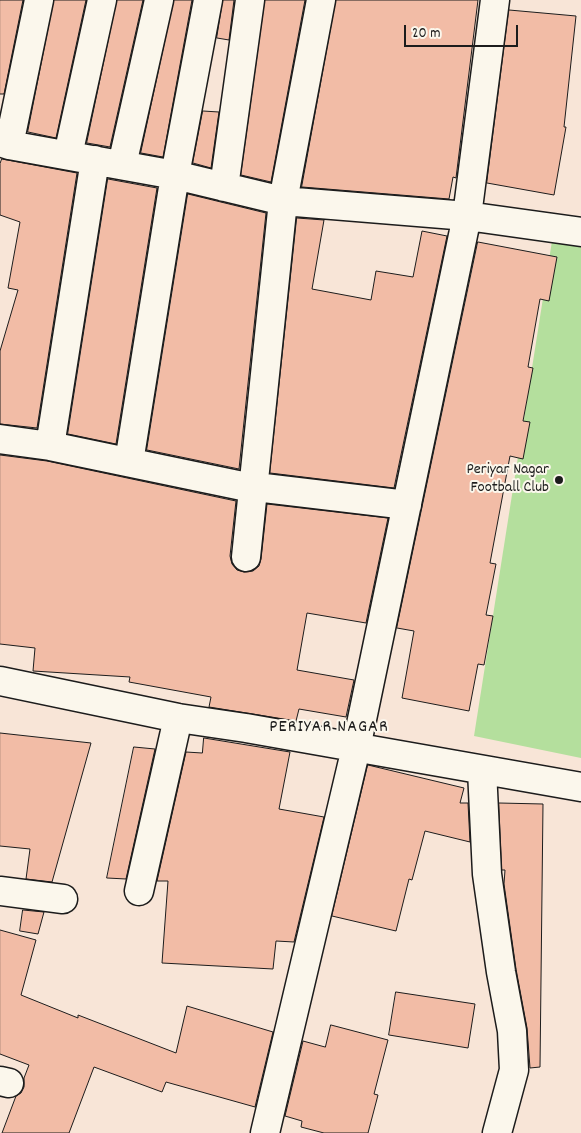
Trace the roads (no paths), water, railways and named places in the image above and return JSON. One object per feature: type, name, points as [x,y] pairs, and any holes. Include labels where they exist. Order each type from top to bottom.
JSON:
[{"type":"street","points":[[39,0],[5,143],[175,175],[283,201],[467,216],[581,232]]},
{"type":"street","points":[[68,155],[102,0]]},
{"type":"street","points":[[122,165],[159,0]]},
{"type":"street","points":[[129,462],[175,175],[208,0]]},
{"type":"street","points":[[224,187],[250,0]]},
{"type":"street","points":[[246,557],[283,201],[321,0]]},
{"type":"street","points":[[265,1133],[356,748],[467,216],[495,0]]},
{"type":"street","points":[[50,446],[95,160]]},
{"type":"street","points":[[0,439],[50,446],[252,488],[407,505]]},
{"type":"street","points":[[0,681],[178,718],[246,728],[581,787]]},
{"type":"street","points":[[139,891],[178,718]]},
{"type":"street","points":[[482,770],[487,874],[512,1032],[514,1070],[497,1133]]},
{"type":"street","points":[[0,891],[63,899]]},
{"type":"place","name":"Periyar Nagar Football Club","points":[[559,480]]},
{"type":"district","name":"PERIYAR NAGAR","points":[[329,729]]}]
